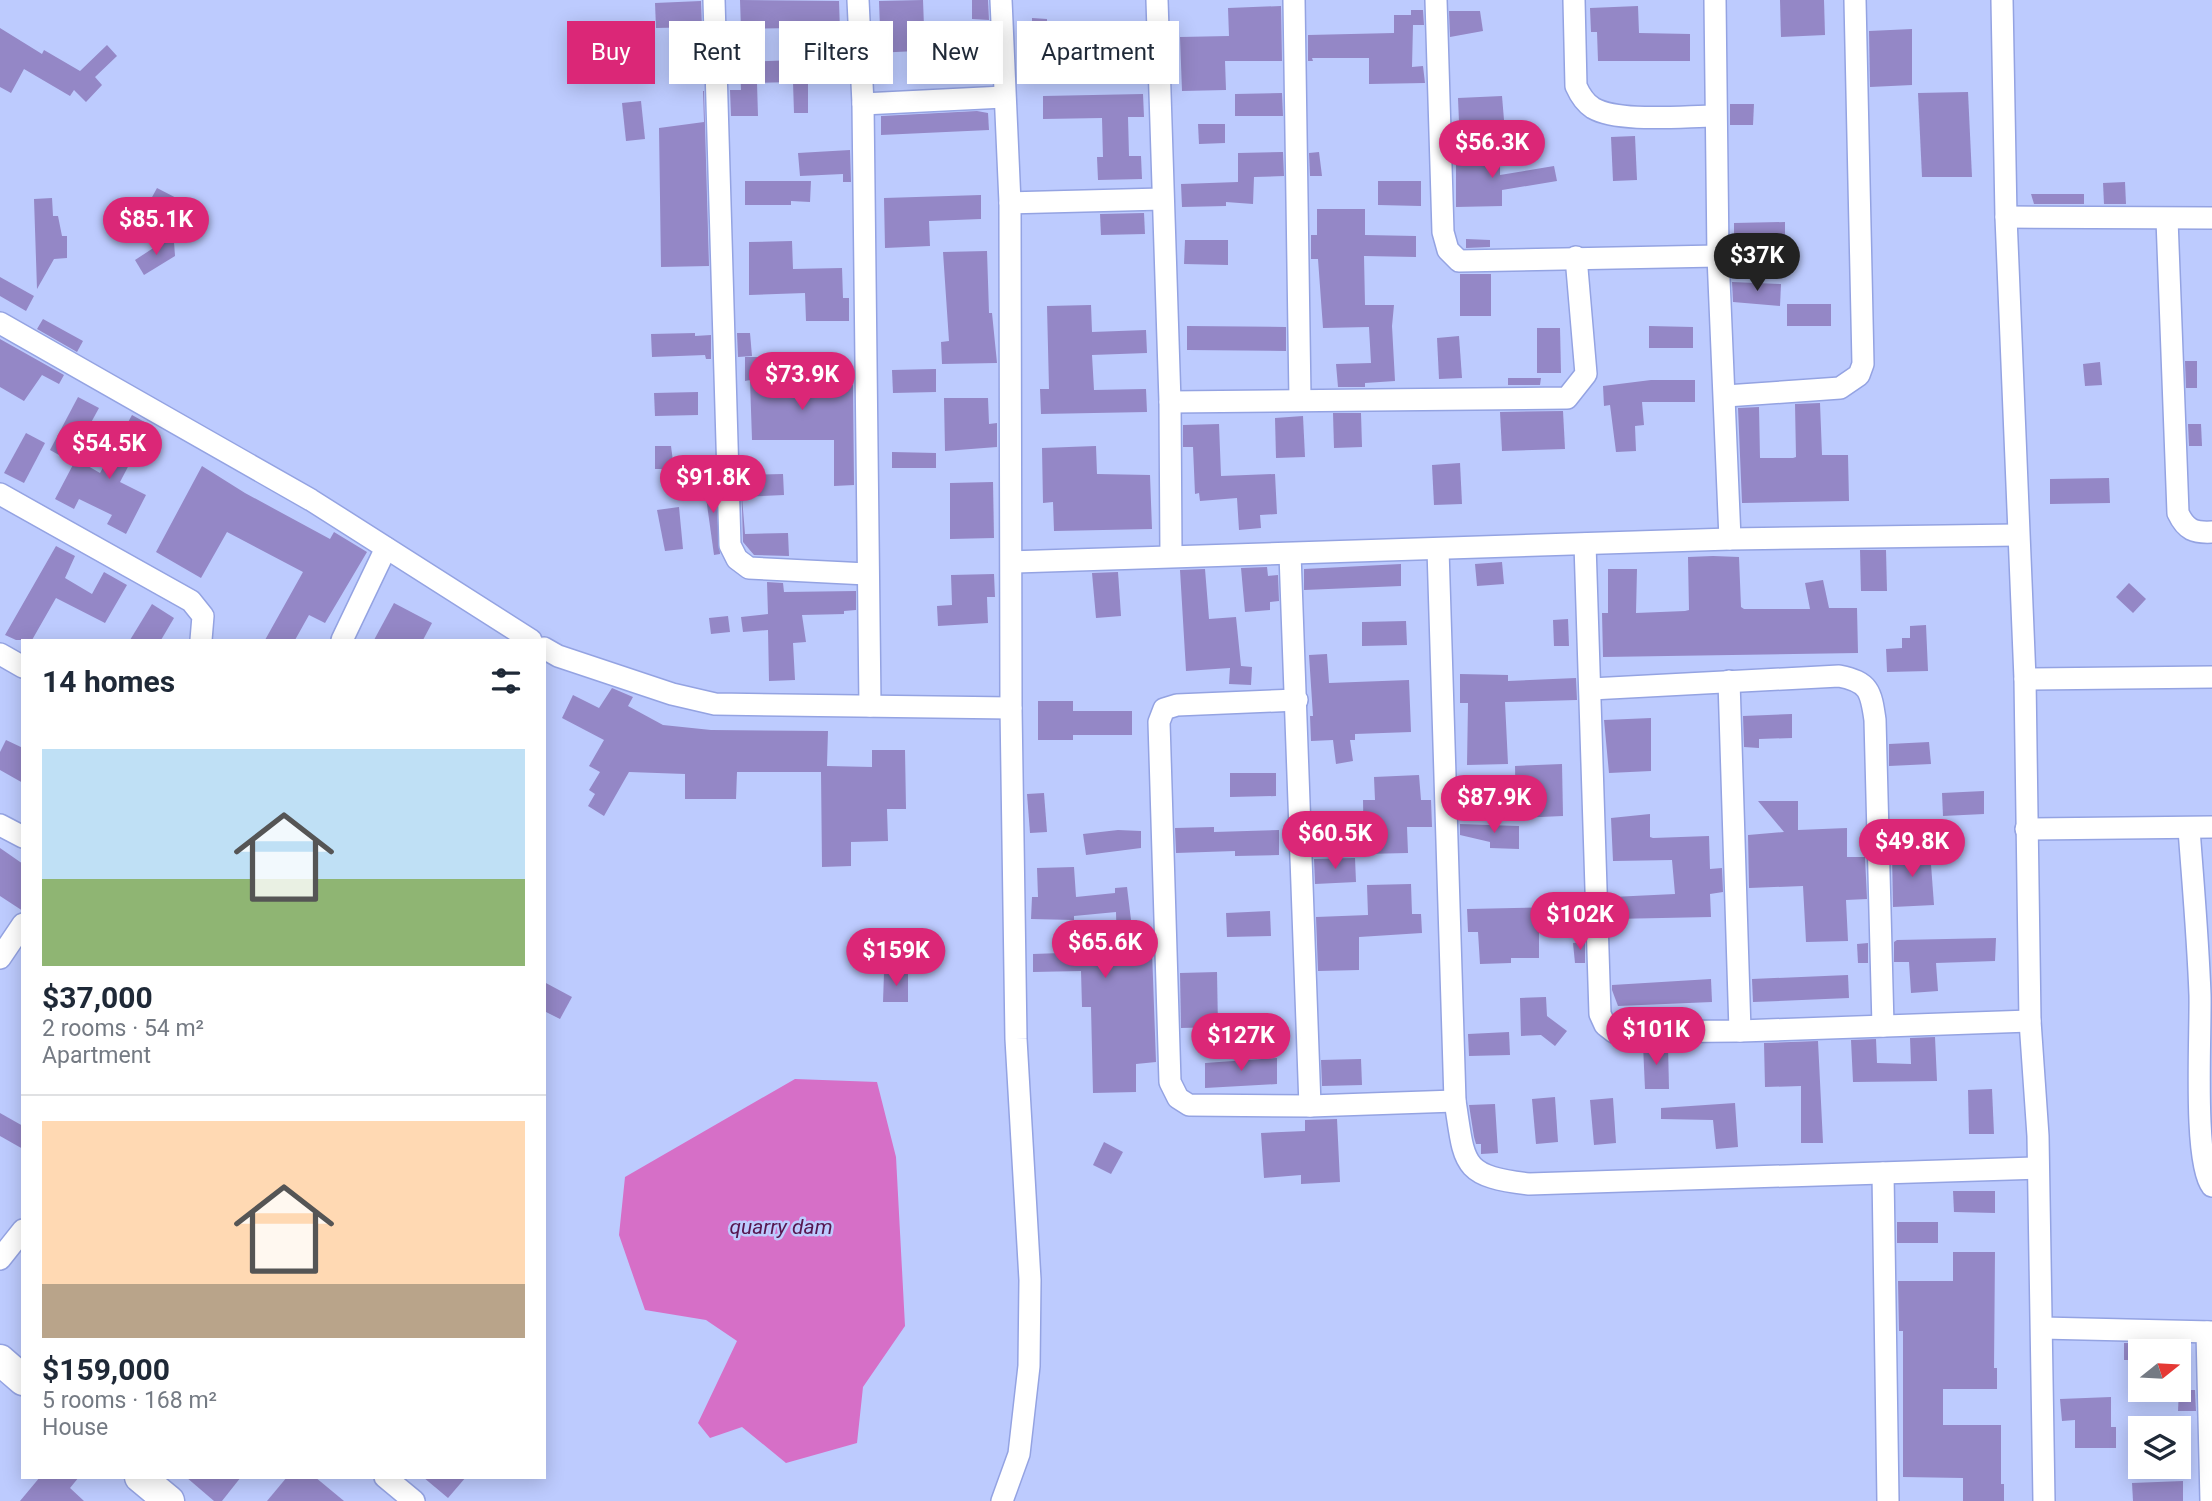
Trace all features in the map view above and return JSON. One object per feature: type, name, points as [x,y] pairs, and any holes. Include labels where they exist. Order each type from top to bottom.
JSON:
[{"type":"street","points":[[714,0],[730,545],[737,559],[749,568],[867,574]]},
{"type":"street","points":[[858,0],[863,104],[870,706]]},
{"type":"street","points":[[1001,0],[1010,203],[1011,708],[1016,1038],[1030,1280],[1029,1366],[1019,1454],[1002,1501]]},
{"type":"street","points":[[1157,0],[1170,402],[1171,555]]},
{"type":"street","points":[[1294,0],[1300,399]]},
{"type":"street","points":[[1436,0],[1443,232],[1448,250],[1459,261],[1718,256]]},
{"type":"street","points":[[1574,0],[1576,86],[1581,97],[1593,108],[1622,115],[1715,116]]},
{"type":"street","points":[[1715,0],[1718,256],[1730,538]]},
{"type":"street","points":[[1726,396],[1840,388],[1859,375],[1863,364],[1855,0]]},
{"type":"street","points":[[2002,0],[2006,217],[2025,679],[2030,1021],[2038,1168],[2044,1501]]},
{"type":"street","points":[[863,104],[1004,97]]},
{"type":"street","points":[[1010,203],[1162,199]]},
{"type":"street","points":[[2006,217],[2212,218]]},
{"type":"street","points":[[2167,219],[2178,513],[2184,526],[2196,533],[2212,532]]},
{"type":"street","points":[[1170,402],[1567,398],[1586,374],[1576,257]]},
{"type":"street","points":[[0,323],[311,500],[524,639]]},
{"type":"street","points":[[0,494],[191,601],[203,616],[201,639]]},
{"type":"street","points":[[1012,562],[1171,555],[1438,550],[1730,538],[2018,536]]},
{"type":"street","points":[[1585,544],[1600,1014],[1605,1025],[1614,1031],[1740,1031],[2030,1021]]},
{"type":"street","points":[[342,639],[386,548]]},
{"type":"street","points":[[1438,550],[1455,1101],[1464,1154],[1476,1173],[1497,1180],[1529,1184],[2038,1168]]},
{"type":"street","points":[[1290,554],[1310,1106]]},
{"type":"street","points":[[546,649],[558,656],[659,690],[715,704],[1011,708]]},
{"type":"street","points":[[0,654],[21,666]]},
{"type":"street","points":[[1591,689],[1839,676],[1857,680],[1868,689],[1875,720],[1883,1026]]},
{"type":"street","points":[[2025,679],[2212,677]]},
{"type":"street","points":[[1730,681],[1740,1031]]},
{"type":"street","points":[[1297,700],[1177,705],[1164,709],[1159,722],[1170,1083],[1178,1098],[1189,1105],[1310,1106],[1455,1101]]},
{"type":"street","points":[[0,825],[21,836]]},
{"type":"street","points":[[2026,829],[2212,827]]},
{"type":"street","points":[[2189,829],[2200,993],[2202,1131],[2205,1177],[2212,1186]]},
{"type":"street","points":[[0,958],[21,926]]},
{"type":"street","points":[[1883,1173],[1888,1501]]},
{"type":"street","points":[[0,1259],[21,1233]]},
{"type":"street","points":[[2042,1328],[2210,1332],[2211,1501]]},
{"type":"street","points":[[0,1360],[21,1378]]},
{"type":"street","points":[[142,1479],[169,1501]]},
{"type":"street","points":[[386,1479],[414,1501]]},
{"type":"water","name":"quarry dam","points":[[795,1079],[877,1082],[896,1157],[905,1326],[863,1387],[857,1443],[786,1463],[742,1427],[710,1438],[698,1423],[737,1341],[706,1320],[645,1310],[619,1235],[625,1177]]},
{"type":"building","points":[[740,0],[839,1],[840,21],[779,21],[779,28],[765,29],[765,21],[741,21]]},
{"type":"building","points":[[923,0],[924,21],[907,21],[907,51],[893,52],[893,21],[880,21],[879,1]]},
{"type":"building","points":[[972,0],[988,0],[989,20],[972,19]]},
{"type":"building","points":[[1780,0],[1824,0],[1825,35],[1781,37]]},
{"type":"building","points":[[701,1],[702,21],[669,21],[669,28],[656,28],[655,3]]},
{"type":"building","points":[[1281,6],[1282,61],[1225,61],[1226,90],[1182,91],[1180,37],[1229,36],[1228,8]]},
{"type":"building","points":[[1638,6],[1639,33],[1690,34],[1690,61],[1598,61],[1597,32],[1591,32],[1590,8]]},
{"type":"building","points":[[1411,10],[1423,10],[1424,25],[1413,25],[1412,67],[1423,66],[1425,83],[1369,84],[1369,58],[1312,58],[1313,61],[1308,61],[1308,35],[1394,33],[1394,15],[1411,15]]},
{"type":"building","points":[[1449,11],[1480,11],[1483,31],[1450,37]]},
{"type":"building","points":[[1032,18],[1047,19],[1047,21],[1032,21]]},
{"type":"building","points":[[0,28],[42,54],[44,50],[80,71],[107,45],[117,56],[95,77],[102,85],[86,102],[74,90],[70,96],[24,69],[11,93],[0,87]]},
{"type":"building","points":[[1912,29],[1912,85],[1870,87],[1869,31]]},
{"type":"building","points":[[765,61],[779,61],[779,82],[765,83]]},
{"type":"building","points":[[741,84],[757,84],[758,116],[731,116],[730,90],[741,90]]},
{"type":"building","points":[[793,84],[808,84],[808,113],[794,113]]},
{"type":"building","points":[[703,91],[709,266],[661,267],[659,128],[704,122]]},
{"type":"building","points":[[1968,92],[1972,177],[1922,177],[1918,93]]},
{"type":"building","points":[[1282,93],[1283,116],[1235,116],[1235,94]]},
{"type":"building","points":[[1143,94],[1144,117],[1128,117],[1129,156],[1141,156],[1142,179],[1098,180],[1097,157],[1103,157],[1102,118],[1043,119],[1043,96]]},
{"type":"building","points":[[1502,96],[1504,120],[1459,122],[1458,98]]},
{"type":"building","points":[[641,101],[645,139],[626,141],[622,103]]},
{"type":"building","points":[[1730,104],[1754,104],[1753,125],[1730,125]]},
{"type":"building","points":[[977,111],[988,113],[989,130],[881,135],[881,116]]},
{"type":"building","points":[[1198,124],[1225,124],[1225,143],[1199,144]]},
{"type":"building","points":[[1635,136],[1637,180],[1613,181],[1611,137]]},
{"type":"building","points":[[850,150],[851,182],[843,182],[843,174],[800,176],[798,153]]},
{"type":"building","points":[[1283,152],[1284,176],[1254,177],[1253,204],[1226,202],[1226,206],[1182,207],[1181,184],[1238,182],[1238,153]]},
{"type":"building","points":[[1319,152],[1322,176],[1310,176],[1309,153]]},
{"type":"building","points":[[1456,155],[1500,155],[1500,175],[1554,166],[1557,181],[1502,190],[1502,206],[1456,207]]},
{"type":"building","points":[[745,181],[811,181],[810,202],[791,201],[791,205],[745,205]]},
{"type":"building","points":[[1378,181],[1421,181],[1421,206],[1378,205]]},
{"type":"building","points":[[2125,182],[2126,204],[2104,204],[2103,183]]},
{"type":"building","points":[[157,188],[188,204],[194,200],[203,213],[181,228],[145,210]]},
{"type":"building","points":[[2031,194],[2084,194],[2084,204],[2034,204]]},
{"type":"building","points":[[981,195],[981,219],[929,221],[930,246],[885,248],[884,198]]},
{"type":"building","points":[[52,198],[53,216],[58,216],[62,236],[67,236],[67,258],[54,259],[37,289],[34,199]]},
{"type":"building","points":[[1317,209],[1365,209],[1365,235],[1416,236],[1416,257],[1364,256],[1365,305],[1394,305],[1392,326],[1395,381],[1365,383],[1365,387],[1338,387],[1336,364],[1371,363],[1369,327],[1323,328],[1318,259],[1311,259],[1311,235],[1317,235]]},
{"type":"building","points":[[1144,213],[1145,234],[1101,235],[1100,214]]},
{"type":"building","points":[[1785,222],[1785,249],[1734,249],[1734,223]]},
{"type":"building","points":[[1466,239],[1490,240],[1490,247],[1466,248]]},
{"type":"building","points":[[1185,240],[1228,240],[1228,265],[1184,264]]},
{"type":"building","points":[[792,241],[793,269],[842,268],[843,298],[849,298],[849,321],[806,321],[805,293],[749,295],[749,242]]},
{"type":"building","points":[[174,242],[175,256],[144,275],[135,260],[161,243]]},
{"type":"building","points":[[987,251],[989,313],[992,313],[997,363],[942,364],[941,342],[949,341],[943,252]]},
{"type":"building","points":[[1460,274],[1491,274],[1491,316],[1460,316]]},
{"type":"building","points":[[0,277],[34,296],[26,311],[0,296]]},
{"type":"building","points":[[1732,282],[1781,284],[1780,306],[1733,302]]},
{"type":"building","points":[[1787,304],[1831,304],[1831,326],[1787,326]]},
{"type":"building","points":[[1091,305],[1092,332],[1146,330],[1147,353],[1092,355],[1094,390],[1146,389],[1147,412],[1041,414],[1040,389],[1049,389],[1047,306]]},
{"type":"building","points":[[43,319],[83,341],[77,352],[37,329]]},
{"type":"building","points":[[1187,326],[1286,327],[1286,351],[1187,350]]},
{"type":"building","points":[[1649,326],[1693,327],[1693,348],[1649,348]]},
{"type":"building","points":[[1537,328],[1560,328],[1561,373],[1537,373]]},
{"type":"building","points":[[695,333],[695,336],[711,335],[711,359],[706,359],[705,355],[652,357],[651,334]]},
{"type":"building","points":[[737,333],[750,333],[752,356],[738,357]]},
{"type":"building","points":[[1459,336],[1462,378],[1439,379],[1437,338]]},
{"type":"building","points":[[0,339],[64,375],[59,384],[42,375],[24,401],[0,387]]},
{"type":"building","points":[[745,357],[785,357],[786,385],[853,385],[854,485],[834,486],[834,440],[752,440],[750,380],[745,381]]},
{"type":"building","points":[[2185,361],[2197,361],[2197,388],[2186,388]]},
{"type":"building","points":[[2100,362],[2102,385],[2085,386],[2083,364]]},
{"type":"building","points":[[936,369],[936,392],[893,393],[892,370]]},
{"type":"building","points":[[1508,378],[1541,378],[1540,385],[1508,385]]},
{"type":"building","points":[[1651,380],[1695,380],[1695,402],[1642,402],[1644,425],[1635,426],[1636,451],[1616,452],[1610,405],[1604,406],[1603,386]]},
{"type":"building","points":[[698,392],[698,415],[655,416],[654,393]]},
{"type":"building","points":[[78,397],[99,408],[70,461],[50,450]]},
{"type":"building","points":[[944,398],[988,398],[989,424],[997,423],[997,447],[945,451]]},
{"type":"building","points":[[1820,403],[1822,455],[1848,455],[1849,501],[1742,503],[1738,408],[1759,407],[1760,458],[1793,458],[1796,457],[1795,404]]},
{"type":"building","points":[[1563,411],[1565,449],[1502,451],[1500,412]]},
{"type":"building","points":[[1333,413],[1361,413],[1362,447],[1334,448]]},
{"type":"building","points":[[132,415],[150,425],[120,482],[146,495],[126,534],[107,524],[112,515],[79,499],[74,509],[55,499],[76,459],[100,473]]},
{"type":"building","points":[[1303,416],[1305,457],[1276,458],[1275,418]]},
{"type":"building","points":[[1219,424],[1221,476],[1275,474],[1277,514],[1260,515],[1261,528],[1239,530],[1237,498],[1200,501],[1199,493],[1195,494],[1193,447],[1183,447],[1183,425]]},
{"type":"building","points":[[2188,424],[2201,424],[2202,446],[2189,446]]},
{"type":"building","points":[[26,433],[45,443],[24,483],[4,473]]},
{"type":"building","points":[[655,446],[671,446],[674,469],[655,469]]},
{"type":"building","points":[[1096,446],[1097,474],[1150,475],[1152,529],[1054,531],[1053,502],[1043,503],[1042,448]]},
{"type":"building","points":[[892,452],[936,453],[936,468],[892,468]]},
{"type":"building","points":[[1460,463],[1462,504],[1434,505],[1432,465]]},
{"type":"building","points":[[202,466],[245,493],[330,539],[334,532],[367,552],[325,623],[309,615],[296,639],[266,639],[303,572],[227,532],[201,578],[156,552]]},
{"type":"building","points":[[783,474],[784,495],[742,497],[745,534],[788,533],[789,556],[754,555],[743,542],[741,475]]},
{"type":"building","points":[[2109,478],[2110,503],[2050,504],[2050,479]]},
{"type":"building","points":[[993,482],[994,538],[950,539],[950,483]]},
{"type":"building","points":[[704,483],[715,483],[720,554],[714,555]]},
{"type":"building","points":[[679,507],[683,549],[665,551],[657,510]]},
{"type":"building","points":[[56,546],[75,556],[65,578],[92,594],[104,572],[127,585],[105,623],[56,598],[33,639],[16,640],[5,635]]},
{"type":"building","points":[[1860,550],[1886,550],[1887,591],[1861,591]]},
{"type":"building","points":[[1688,557],[1739,557],[1741,607],[1744,609],[1810,609],[1805,583],[1823,580],[1829,608],[1857,608],[1858,653],[1603,657],[1602,613],[1608,613],[1608,569],[1637,569],[1636,613],[1685,611],[1689,610]]},
{"type":"building","points":[[1502,562],[1504,584],[1477,586],[1475,564]]},
{"type":"building","points":[[1401,564],[1401,586],[1304,590],[1304,569]]},
{"type":"building","points":[[1267,567],[1268,576],[1278,575],[1279,601],[1270,602],[1270,610],[1245,612],[1241,568]]},
{"type":"building","points":[[1205,569],[1209,619],[1236,617],[1241,666],[1252,667],[1251,685],[1229,684],[1230,668],[1186,671],[1180,570]]},
{"type":"building","points":[[1118,572],[1121,616],[1096,618],[1092,573]]},
{"type":"building","points":[[994,574],[995,597],[987,597],[988,623],[938,626],[937,606],[952,605],[951,575]]},
{"type":"building","points":[[767,582],[783,583],[784,592],[856,591],[856,610],[844,611],[844,614],[802,615],[806,642],[793,643],[795,680],[769,681],[768,630],[743,632],[741,617],[768,614]]},
{"type":"building","points":[[2129,583],[2146,599],[2133,613],[2116,597]]},
{"type":"building","points":[[394,603],[432,623],[424,639],[375,639]]},
{"type":"building","points":[[152,604],[174,618],[162,639],[131,639]]},
{"type":"building","points":[[728,616],[730,632],[711,634],[709,618]]},
{"type":"building","points":[[1568,619],[1569,646],[1554,646],[1553,620]]},
{"type":"building","points":[[1406,621],[1407,645],[1362,646],[1362,622]]},
{"type":"building","points":[[1926,625],[1928,671],[1887,672],[1886,649],[1902,648],[1902,638],[1910,638],[1910,626]]},
{"type":"building","points":[[1327,654],[1329,683],[1409,680],[1411,732],[1355,734],[1355,740],[1350,740],[1353,761],[1336,764],[1333,740],[1311,741],[1310,716],[1313,716],[1309,655]]},
{"type":"building","points":[[1460,674],[1508,675],[1508,681],[1576,678],[1577,700],[1505,702],[1508,764],[1467,765],[1468,703],[1460,703]]},
{"type":"building","points":[[612,688],[633,697],[628,706],[663,725],[711,730],[828,731],[827,766],[872,767],[872,750],[905,750],[906,809],[887,809],[888,841],[851,842],[851,866],[822,867],[821,772],[737,772],[736,799],[685,799],[685,774],[629,772],[604,816],[588,806],[595,794],[589,790],[600,772],[589,766],[604,740],[562,718],[573,695],[599,708]]},
{"type":"building","points":[[1038,701],[1073,701],[1073,711],[1132,711],[1132,735],[1073,735],[1073,740],[1038,740]]},
{"type":"building","points":[[1792,714],[1792,738],[1759,739],[1759,748],[1744,747],[1743,716]]},
{"type":"building","points":[[1651,718],[1651,771],[1609,773],[1604,720]]},
{"type":"building","points":[[6,740],[21,747],[21,782],[0,770],[0,752]]},
{"type":"building","points":[[1929,742],[1931,764],[1889,766],[1889,744]]},
{"type":"building","points":[[1562,764],[1563,816],[1516,818],[1515,766]]},
{"type":"building","points":[[1230,773],[1276,773],[1276,796],[1230,797]]},
{"type":"building","points":[[1419,775],[1421,800],[1431,800],[1432,827],[1407,827],[1408,853],[1364,854],[1363,800],[1375,800],[1374,777]]},
{"type":"building","points":[[1984,791],[1984,814],[1943,816],[1942,793]]},
{"type":"building","points":[[1044,793],[1047,832],[1030,833],[1027,794]]},
{"type":"building","points":[[1758,801],[1798,801],[1798,830],[1847,828],[1847,857],[1865,857],[1867,899],[1846,900],[1848,941],[1806,942],[1803,886],[1749,888],[1748,835],[1784,832]]},
{"type":"building","points":[[1650,814],[1650,837],[1709,836],[1710,869],[1722,868],[1723,892],[1710,894],[1711,917],[1613,919],[1612,897],[1675,894],[1672,860],[1613,861],[1611,818]]},
{"type":"building","points":[[1460,824],[1519,826],[1519,849],[1490,848],[1490,842],[1460,835]]},
{"type":"building","points":[[1214,827],[1214,832],[1279,830],[1279,855],[1235,856],[1235,851],[1176,853],[1175,828]]},
{"type":"building","points":[[1118,830],[1141,831],[1141,848],[1086,855],[1083,834]]},
{"type":"building","points":[[0,848],[21,863],[21,910],[0,896]]},
{"type":"building","points":[[1930,851],[1934,905],[1893,907],[1892,853]]},
{"type":"building","points":[[1355,858],[1356,882],[1315,884],[1314,859]]},
{"type":"building","points":[[1074,867],[1076,897],[1115,893],[1115,888],[1127,887],[1131,920],[1137,920],[1138,951],[1152,951],[1156,1062],[1136,1064],[1136,1092],[1093,1093],[1091,1007],[1082,1007],[1081,971],[1033,972],[1033,954],[1117,951],[1116,912],[1074,916],[1074,920],[1031,919],[1032,897],[1038,897],[1037,868]]},
{"type":"building","points":[[1411,884],[1412,914],[1421,914],[1422,933],[1359,937],[1359,970],[1318,971],[1316,917],[1368,915],[1367,885]]},
{"type":"building","points":[[1564,907],[1565,930],[1539,931],[1539,958],[1511,958],[1511,963],[1480,964],[1478,932],[1468,932],[1467,909]]},
{"type":"building","points":[[1270,911],[1271,936],[1227,937],[1226,913]]},
{"type":"building","points":[[1996,938],[1995,961],[1936,963],[1938,991],[1911,993],[1909,962],[1894,962],[1894,942],[1897,940]]},
{"type":"building","points":[[1585,942],[1585,963],[1575,963],[1573,943]]},
{"type":"building","points":[[1868,943],[1868,963],[1858,963],[1857,944]]},
{"type":"building","points":[[1217,972],[1218,1027],[1181,1028],[1180,973]]},
{"type":"building","points":[[884,973],[908,974],[908,1002],[883,1002]]},
{"type":"building","points":[[1848,975],[1849,998],[1753,1002],[1752,979]]},
{"type":"building","points":[[1711,979],[1712,1002],[1618,1006],[1612,990],[1612,985]]},
{"type":"building","points":[[546,983],[572,997],[560,1019],[546,1012]]},
{"type":"building","points":[[1546,997],[1547,1016],[1567,1031],[1555,1046],[1541,1035],[1521,1036],[1520,998]]},
{"type":"building","points":[[1509,1032],[1510,1055],[1469,1056],[1468,1034]]},
{"type":"building","points":[[1935,1037],[1937,1081],[1853,1082],[1851,1040],[1876,1039],[1877,1063],[1911,1064],[1910,1038]]},
{"type":"building","points":[[1818,1041],[1823,1143],[1801,1143],[1801,1086],[1765,1087],[1764,1043]]},
{"type":"building","points":[[1643,1045],[1668,1045],[1669,1089],[1645,1089]]},
{"type":"building","points":[[1277,1058],[1277,1084],[1205,1088],[1205,1063]]},
{"type":"building","points":[[1361,1059],[1362,1085],[1322,1086],[1321,1060]]},
{"type":"building","points":[[1992,1089],[1994,1134],[1969,1134],[1968,1090]]},
{"type":"building","points":[[1555,1097],[1558,1142],[1536,1144],[1532,1099]]},
{"type":"building","points":[[1613,1098],[1616,1143],[1594,1145],[1590,1100]]},
{"type":"building","points":[[1735,1103],[1738,1147],[1716,1149],[1713,1120],[1661,1119],[1661,1108]]},
{"type":"building","points":[[1495,1104],[1498,1153],[1481,1154],[1481,1144],[1476,1144],[1474,1137],[1469,1105]]},
{"type":"building","points":[[0,1113],[21,1125],[21,1148],[0,1136]]},
{"type":"building","points":[[1337,1119],[1340,1182],[1301,1184],[1301,1175],[1264,1178],[1261,1133],[1305,1131],[1305,1120]]},
{"type":"building","points":[[1104,1142],[1123,1152],[1111,1174],[1093,1165]]},
{"type":"building","points":[[1953,1191],[1995,1191],[1995,1213],[1954,1212]]},
{"type":"building","points":[[1897,1222],[1938,1222],[1938,1243],[1897,1243]]},
{"type":"building","points":[[1953,1252],[1995,1252],[1994,1368],[1997,1368],[1997,1389],[1943,1389],[1943,1425],[2001,1425],[2001,1484],[2004,1484],[2004,1501],[1963,1501],[1963,1478],[1903,1477],[1903,1331],[1899,1331],[1898,1281],[1953,1281]]},
{"type":"building","points":[[2124,1343],[2128,1343],[2128,1360],[2124,1360]]},
{"type":"building","points":[[2191,1390],[2195,1390],[2196,1411],[2178,1411],[2178,1402],[2191,1402]]},
{"type":"building","points":[[2111,1397],[2111,1427],[2116,1427],[2116,1448],[2075,1448],[2075,1420],[2062,1421],[2060,1399]]},
{"type":"building","points":[[38,1479],[77,1479],[70,1488],[84,1501],[20,1501]]},
{"type":"building","points":[[188,1479],[239,1479],[222,1501],[214,1501]]},
{"type":"building","points":[[285,1479],[317,1479],[344,1501],[267,1501]]},
{"type":"building","points":[[425,1479],[464,1479],[448,1498]]},
{"type":"building","points":[[2183,1481],[2183,1501],[2133,1501],[2132,1483]]}]
